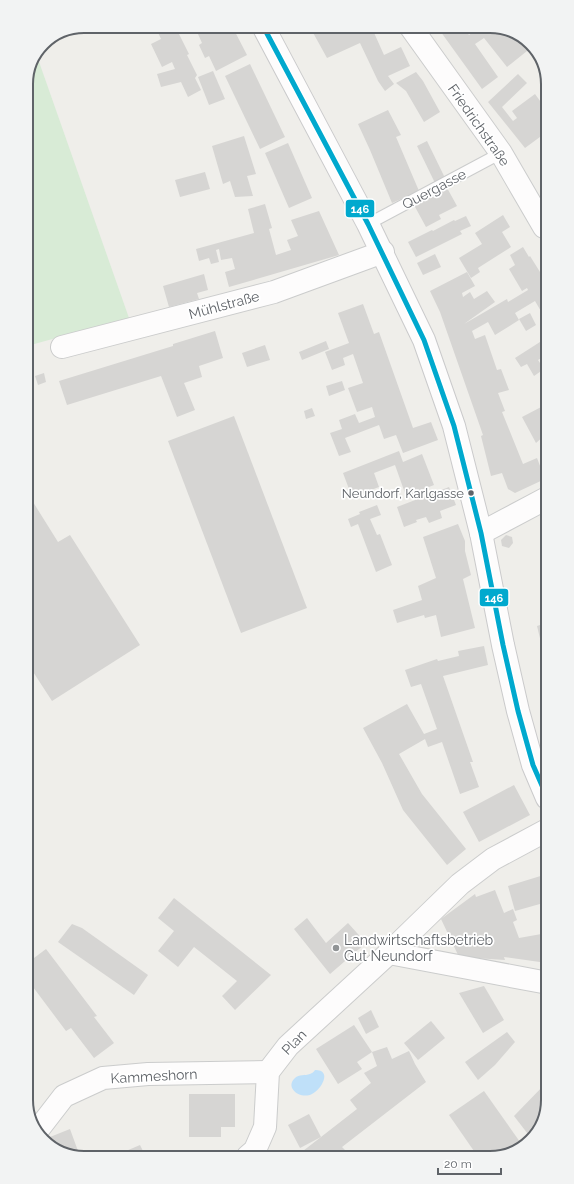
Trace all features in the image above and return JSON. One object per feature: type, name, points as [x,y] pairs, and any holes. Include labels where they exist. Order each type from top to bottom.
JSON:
[{"type":"street","points":[[267,33],[368,224],[424,340],[454,426],[481,534],[518,711],[533,765],[541,784]]},
{"type":"street","name":"Friedrichstraße","points":[[415,33],[501,153],[541,222]]},
{"type":"street","name":"Mühlstraße","points":[[62,347],[274,292],[382,252]]},
{"type":"street","points":[[481,534],[541,502]]},
{"type":"street","name":"Plan","points":[[268,1072],[288,1046],[389,953],[460,884],[493,859],[541,833]]},
{"type":"street","points":[[389,953],[541,982]]},
{"type":"street","points":[[254,1151],[265,1127],[268,1072]]},
{"type":"street","name":"Kammeshorn","points":[[41,1128],[64,1096],[103,1078],[148,1074],[268,1072]]},
{"type":"lane","name":"Quergasse","points":[[368,224],[501,153]]},
{"type":"green space","points":[[39,61],[129,318],[33,344],[33,80]]},
{"type":"water","points":[[315,1070],[323,1073],[324,1077],[322,1085],[319,1089],[308,1095],[295,1092],[291,1086],[295,1078],[310,1074]]},
{"type":"building","points":[[158,33],[178,33],[189,54],[187,55],[197,75],[195,78],[201,90],[188,97],[181,82],[161,87],[157,74],[175,69],[172,62],[162,67],[151,44],[161,39]]},
{"type":"building","points":[[236,33],[247,55],[216,71],[209,56],[205,58],[199,45],[202,43],[198,34]]},
{"type":"building","points":[[313,33],[374,33],[384,55],[401,47],[410,66],[388,76],[394,84],[385,91],[378,81],[360,43],[327,58]]},
{"type":"building","points":[[442,33],[467,33],[469,35],[472,33],[500,34],[513,38],[528,50],[507,67],[484,38],[475,44],[498,77],[482,89]]},
{"type":"building","points":[[250,64],[285,137],[260,149],[225,76]]},
{"type":"building","points":[[213,71],[225,99],[209,105],[198,77]]},
{"type":"building","points":[[416,72],[423,81],[440,112],[424,122],[406,91],[396,83]]},
{"type":"building","points":[[518,74],[527,83],[502,107],[513,121],[517,118],[512,111],[535,94],[541,102],[541,136],[525,148],[488,102]]},
{"type":"building","points":[[388,110],[401,135],[396,137],[419,191],[392,203],[358,124]]},
{"type":"building","points":[[244,136],[256,174],[247,176],[253,196],[235,197],[230,181],[223,184],[212,146]]},
{"type":"building","points":[[427,141],[445,178],[435,183],[417,146]]},
{"type":"building","points":[[288,143],[312,198],[289,208],[265,153]]},
{"type":"building","points":[[205,172],[210,189],[180,197],[175,180]]},
{"type":"building","points":[[446,186],[457,206],[439,215],[441,219],[426,227],[414,205]]},
{"type":"building","points":[[265,204],[272,228],[269,229],[276,255],[291,250],[287,240],[298,236],[291,220],[319,211],[339,255],[229,287],[225,272],[235,269],[232,258],[221,260],[219,249],[216,250],[219,262],[211,264],[209,258],[199,261],[196,249],[254,233],[248,209]]},
{"type":"building","points":[[503,215],[510,227],[502,232],[511,247],[478,268],[480,272],[471,278],[459,258],[482,244],[475,233]]},
{"type":"building","points":[[466,216],[471,226],[460,231],[462,234],[416,257],[408,242],[454,220],[455,221]]},
{"type":"building","points":[[523,247],[541,274],[541,311],[535,301],[515,313],[519,320],[495,335],[488,322],[472,331],[475,339],[485,335],[497,370],[501,369],[509,390],[498,393],[505,411],[502,412],[523,464],[537,458],[541,468],[541,481],[515,493],[508,489],[502,473],[491,476],[481,436],[483,435],[440,312],[430,291],[467,272],[475,286],[462,293],[463,297],[470,292],[474,299],[487,291],[495,302],[464,324],[507,299],[508,302],[528,290],[527,288],[522,291],[509,269],[515,265],[510,255]]},
{"type":"building","points":[[435,254],[441,267],[423,275],[417,263]]},
{"type":"building","points":[[204,274],[208,290],[197,293],[199,299],[169,307],[163,286]]},
{"type":"building","points":[[363,304],[374,334],[379,332],[413,428],[431,422],[438,440],[403,453],[396,435],[384,439],[379,425],[345,438],[351,452],[339,456],[330,433],[342,429],[339,420],[355,414],[359,423],[375,417],[372,407],[357,412],[348,388],[363,383],[353,354],[343,358],[345,365],[332,370],[325,352],[349,343],[338,313]]},
{"type":"building","points":[[530,313],[536,325],[526,331],[519,319]]},
{"type":"building","points":[[215,331],[223,358],[199,366],[202,377],[184,383],[195,410],[177,417],[161,376],[67,405],[59,381],[173,346],[173,344]]},
{"type":"building","points":[[326,341],[329,349],[302,360],[299,352]]},
{"type":"building","points":[[540,342],[541,344],[541,358],[538,360],[541,364],[541,371],[534,376],[527,364],[521,367],[515,358]]},
{"type":"building","points":[[265,345],[270,360],[247,367],[242,353]]},
{"type":"building","points":[[44,373],[46,382],[38,385],[35,376]]},
{"type":"building","points":[[342,381],[345,390],[329,396],[326,386]]},
{"type":"building","points":[[541,407],[541,439],[536,443],[522,417]]},
{"type":"building","points":[[312,408],[315,416],[306,419],[304,411]]},
{"type":"building","points":[[234,416],[307,608],[241,633],[168,441]]},
{"type":"building","points":[[399,451],[403,462],[422,454],[434,485],[406,496],[395,465],[374,473],[379,487],[352,497],[343,473]]},
{"type":"building","points":[[449,487],[456,505],[440,511],[442,518],[429,523],[426,517],[416,520],[417,522],[404,527],[397,507]]},
{"type":"building","points":[[33,502],[58,542],[70,535],[140,645],[52,701],[33,672]]},
{"type":"building","points":[[377,505],[381,515],[370,519],[377,535],[380,534],[392,565],[376,572],[358,524],[351,527],[348,519],[360,514],[359,512]]},
{"type":"building","points":[[458,524],[465,541],[465,551],[471,575],[463,579],[475,628],[441,637],[436,615],[425,618],[424,615],[397,623],[393,610],[422,600],[418,586],[436,578],[423,537]]},
{"type":"building","points":[[506,535],[512,537],[513,543],[509,548],[502,546],[501,540]]},
{"type":"building","points":[[541,625],[541,642],[537,626]]},
{"type":"building","points":[[484,646],[488,665],[443,676],[473,762],[470,762],[479,787],[460,794],[442,742],[428,747],[425,739],[399,754],[422,794],[466,849],[447,865],[403,810],[382,763],[363,728],[407,704],[424,734],[437,729],[421,684],[411,687],[405,670],[437,659],[438,661],[459,656],[458,651]]},
{"type":"building","points":[[514,785],[530,815],[479,842],[463,812]]},
{"type":"building","points":[[541,876],[541,904],[515,911],[508,886]]},
{"type":"building","points":[[495,890],[504,913],[513,909],[517,920],[513,922],[519,938],[541,934],[541,962],[504,957],[505,960],[459,957],[441,919],[475,894],[476,897]]},
{"type":"building","points":[[174,898],[271,975],[235,1010],[222,996],[237,981],[194,947],[178,967],[158,951],[174,931],[158,918]]},
{"type":"building","points":[[307,918],[326,943],[348,923],[366,943],[330,974],[294,929]]},
{"type":"building","points":[[72,924],[82,928],[148,975],[134,995],[58,942]]},
{"type":"building","points":[[46,949],[97,1016],[94,1017],[114,1043],[94,1058],[71,1028],[66,1031],[33,987],[33,959]]},
{"type":"building","points":[[484,986],[504,1020],[483,1033],[459,993]]},
{"type":"building","points":[[371,1010],[379,1027],[366,1034],[358,1018]]},
{"type":"building","points":[[431,1021],[445,1038],[418,1060],[404,1043]]},
{"type":"building","points":[[354,1025],[372,1052],[357,1062],[362,1069],[338,1084],[316,1049]]},
{"type":"building","points":[[507,1032],[515,1042],[495,1065],[478,1080],[465,1062]]},
{"type":"building","points":[[387,1047],[392,1059],[409,1051],[426,1082],[342,1147],[346,1151],[303,1151],[357,1109],[350,1100],[371,1083],[364,1073],[377,1066],[372,1052]]},
{"type":"building","points":[[541,1088],[540,1110],[536,1123],[528,1134],[514,1116]]},
{"type":"building","points":[[484,1091],[519,1141],[510,1147],[500,1150],[474,1151],[449,1115]]},
{"type":"building","points":[[189,1094],[235,1094],[235,1127],[221,1127],[221,1137],[189,1137]]},
{"type":"building","points":[[309,1114],[321,1137],[300,1148],[288,1125]]},
{"type":"building","points":[[70,1129],[78,1151],[61,1146],[50,1137]]},
{"type":"building","points":[[140,1145],[143,1151],[126,1151]]},
{"type":"transit line","name":"146","points":[[267,33],[368,224],[424,340],[454,426],[481,533],[503,645],[518,711],[533,765],[541,783]]},
{"type":"place","name":"Neundorf, Karlgasse","points":[[471,493]]},
{"type":"place","name":"Landwirtschaftsbetrieb Gut Neundorf","points":[[336,948]]}]
